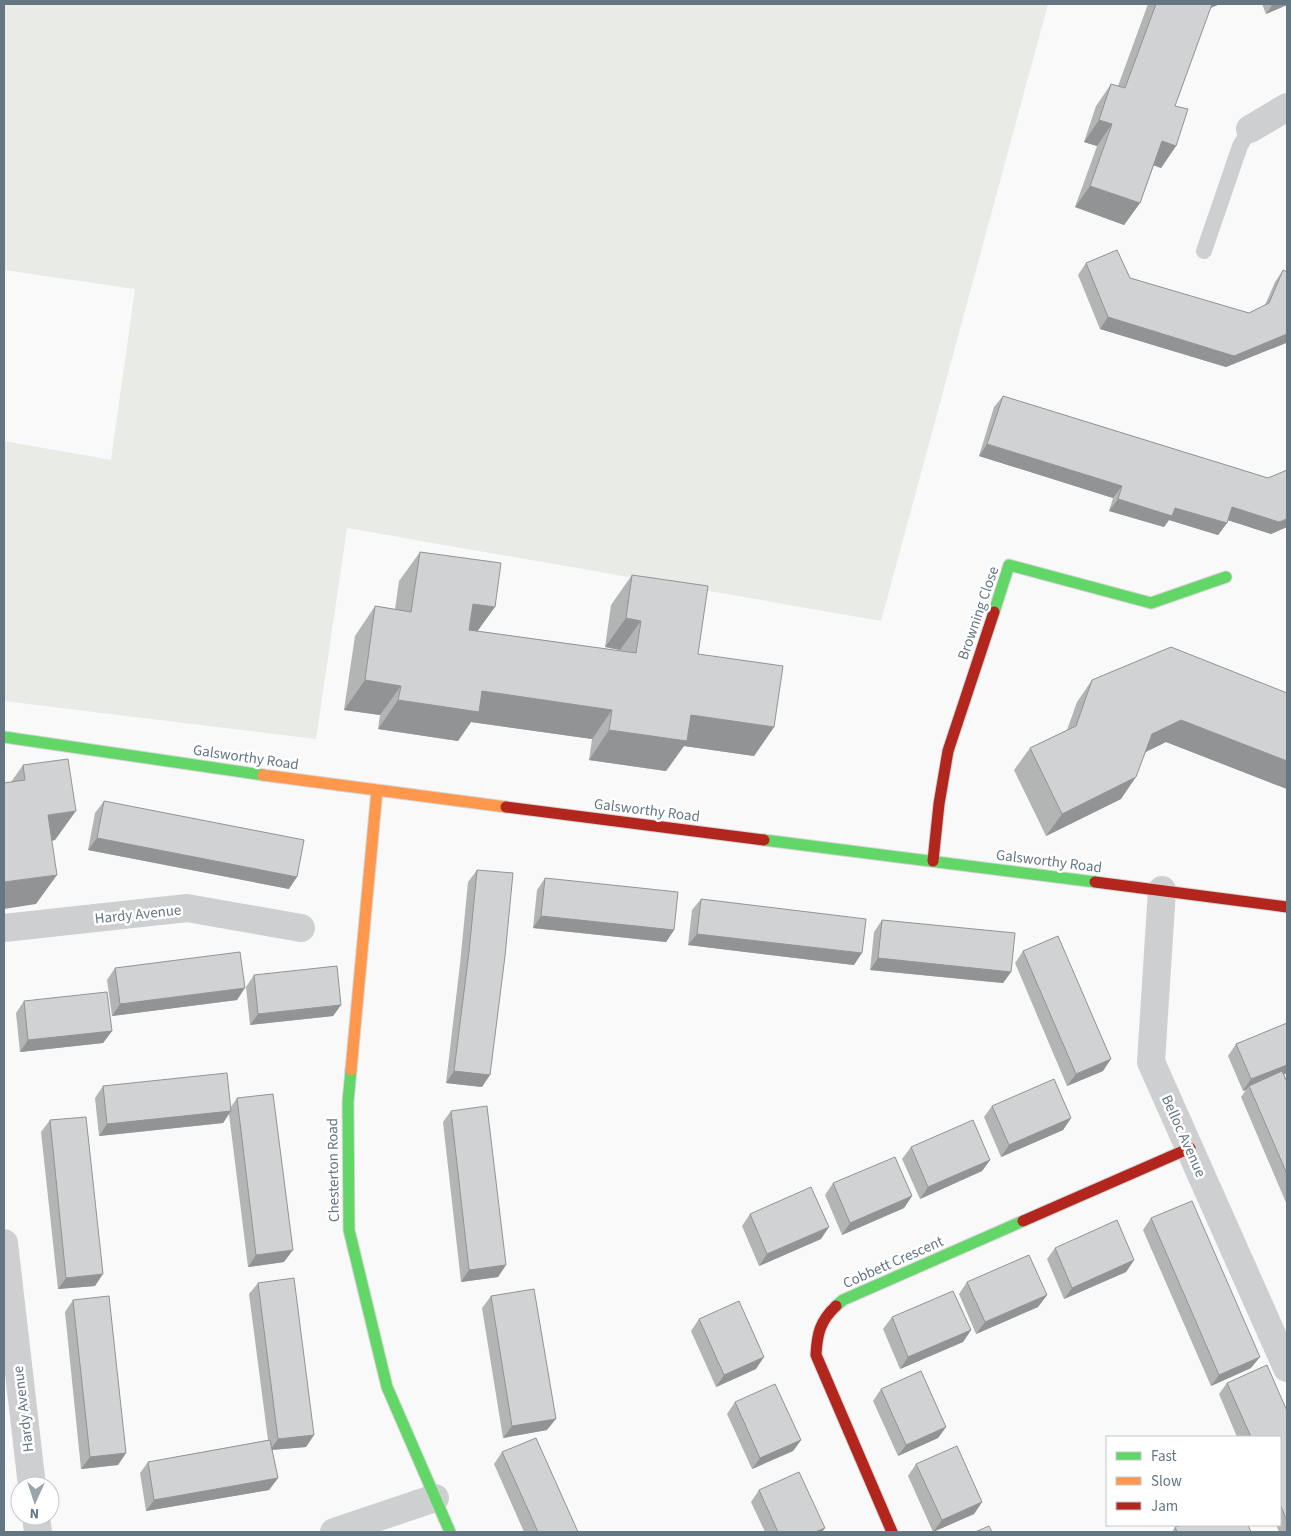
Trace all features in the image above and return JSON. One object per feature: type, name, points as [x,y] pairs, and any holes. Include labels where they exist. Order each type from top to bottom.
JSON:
[{"type":"street","points":[[1250,129],[1287,106]]},
{"type":"street","name":"Browning Close","points":[[933,861],[939,804],[948,751],[1010,564],[1151,603],[1226,576]]},
{"type":"street","name":"Galsworthy Road","points":[[4,737],[377,790],[1287,906]]},
{"type":"street","name":"Chesterton Road","points":[[377,790],[348,1102],[349,1230],[387,1387],[450,1532]]},
{"type":"street","name":"Belloc Avenue","points":[[1162,890],[1151,1062],[1287,1368]]},
{"type":"street","name":"Hardy Avenue","points":[[4,928],[187,908],[300,928]]},
{"type":"street","name":"Cobbett Crescent","points":[[892,1532],[816,1355],[817,1337],[825,1316],[843,1300],[1190,1148]]},
{"type":"street","name":"Hardy Avenue","points":[[4,1243],[31,1476]]},
{"type":"street","points":[[334,1532],[435,1498]]},
{"type":"lane","points":[[1204,251],[1240,146],[1250,129]]},
{"type":"shaded area","points":[[4,4],[1048,4],[881,621],[347,528],[316,739],[4,701],[4,441],[111,460],[135,289],[4,270]]},
{"type":"building","points":[[1156,4],[1212,4],[1175,106],[1188,109],[1176,146],[1162,141],[1140,203],[1090,186],[1112,124],[1099,120],[1111,84],[1125,88]]},
{"type":"building","points":[[1117,250],[1130,278],[1249,313],[1269,303],[1283,270],[1287,272],[1287,334],[1234,356],[1108,317],[1086,263]]},
{"type":"building","points":[[1003,396],[1268,478],[1287,470],[1287,519],[1279,522],[1232,507],[1227,523],[1175,508],[1172,516],[1118,499],[1122,486],[987,444]]},
{"type":"building","points":[[420,552],[501,563],[495,607],[473,604],[469,630],[636,653],[641,621],[626,618],[632,575],[708,586],[698,654],[783,666],[774,727],[691,715],[687,741],[609,730],[612,710],[482,691],[479,712],[398,700],[401,686],[365,680],[375,606],[411,612]]},
{"type":"building","points":[[1171,647],[1287,693],[1287,761],[1181,720],[1152,734],[1136,777],[1062,814],[1030,748],[1076,726],[1092,680]]},
{"type":"building","points":[[68,759],[76,811],[48,815],[57,875],[4,882],[4,783],[25,780],[23,765]]},
{"type":"building","points":[[104,801],[304,840],[297,877],[97,838]]},
{"type":"building","points":[[477,870],[513,873],[490,1075],[454,1071]]},
{"type":"building","points":[[545,878],[678,892],[674,930],[541,916]]},
{"type":"building","points":[[701,899],[866,919],[862,953],[697,934]]},
{"type":"building","points":[[882,920],[1015,933],[1011,972],[878,958]]},
{"type":"building","points":[[1058,936],[1111,1059],[1076,1074],[1023,951]]},
{"type":"building","points":[[240,952],[245,988],[120,1004],[115,968]]},
{"type":"building","points":[[337,966],[341,1005],[258,1014],[254,975]]},
{"type":"building","points":[[107,992],[112,1031],[28,1040],[24,1001]]},
{"type":"building","points":[[1287,1023],[1287,1065],[1251,1079],[1236,1044]]},
{"type":"building","points":[[1282,1071],[1287,1082],[1287,1174],[1249,1086]]},
{"type":"building","points":[[227,1073],[231,1111],[107,1124],[103,1086]]},
{"type":"building","points":[[1054,1079],[1071,1118],[1009,1145],[992,1106]]},
{"type":"building","points":[[273,1094],[293,1250],[256,1255],[237,1098]]},
{"type":"building","points":[[487,1106],[506,1265],[469,1270],[451,1111]]},
{"type":"building","points":[[86,1117],[103,1274],[66,1278],[50,1120]]},
{"type":"building","points":[[973,1120],[990,1160],[928,1187],[911,1147]]},
{"type":"building","points":[[895,1157],[912,1196],[850,1223],[833,1183]]},
{"type":"building","points":[[811,1187],[829,1227],[767,1254],[750,1214]]},
{"type":"building","points":[[1192,1201],[1260,1357],[1219,1375],[1151,1218]]},
{"type":"building","points":[[1117,1220],[1134,1260],[1072,1288],[1055,1248]]},
{"type":"building","points":[[1029,1255],[1047,1295],[985,1322],[967,1282]]},
{"type":"building","points":[[294,1278],[314,1435],[278,1439],[258,1283]]},
{"type":"building","points":[[534,1289],[556,1419],[512,1426],[491,1296]]},
{"type":"building","points":[[953,1291],[971,1330],[908,1357],[892,1317]]},
{"type":"building","points":[[109,1296],[126,1453],[90,1457],[73,1300]]},
{"type":"building","points":[[739,1301],[764,1357],[724,1375],[699,1319]]},
{"type":"building","points":[[1267,1365],[1287,1411],[1287,1521],[1281,1506],[1281,1436],[1251,1436],[1227,1383]]},
{"type":"building","points":[[921,1371],[946,1427],[906,1445],[881,1389]]},
{"type":"building","points":[[775,1384],[801,1440],[760,1458],[735,1402]]},
{"type":"building","points":[[536,1438],[578,1532],[538,1532],[502,1452]]},
{"type":"building","points":[[270,1440],[278,1478],[154,1500],[148,1462]]},
{"type":"building","points":[[957,1446],[982,1502],[942,1520],[916,1464]]},
{"type":"building","points":[[799,1472],[825,1528],[815,1532],[778,1532],[759,1490]]},
{"type":"building","points":[[989,1526],[992,1532],[975,1532]]},
{"type":"building","points":[[1248,1526],[1251,1532],[1177,1532],[1175,1527]]},
{"type":"traffic: fast","points":[[994,612],[1009,565],[1151,603],[1226,577]]},
{"type":"traffic: fast","points":[[4,737],[263,775]]},
{"type":"traffic: fast","points":[[764,840],[1095,882]]},
{"type":"traffic: fast","points":[[351,1070],[348,1102],[349,1230],[387,1387],[450,1532]]},
{"type":"traffic: fast","points":[[836,1306],[843,1300],[1023,1221]]},
{"type":"traffic: slow","points":[[263,775],[506,807]]},
{"type":"traffic: slow","points":[[351,1070],[377,790]]},
{"type":"traffic: jam","points":[[933,861],[939,804],[948,751],[994,612]]},
{"type":"traffic: jam","points":[[506,807],[764,840]]},
{"type":"traffic: jam","points":[[1095,882],[1287,907]]},
{"type":"traffic: jam","points":[[1023,1221],[1190,1148]]},
{"type":"traffic: jam","points":[[836,1306],[826,1317],[820,1328],[816,1355],[892,1532]]}]
